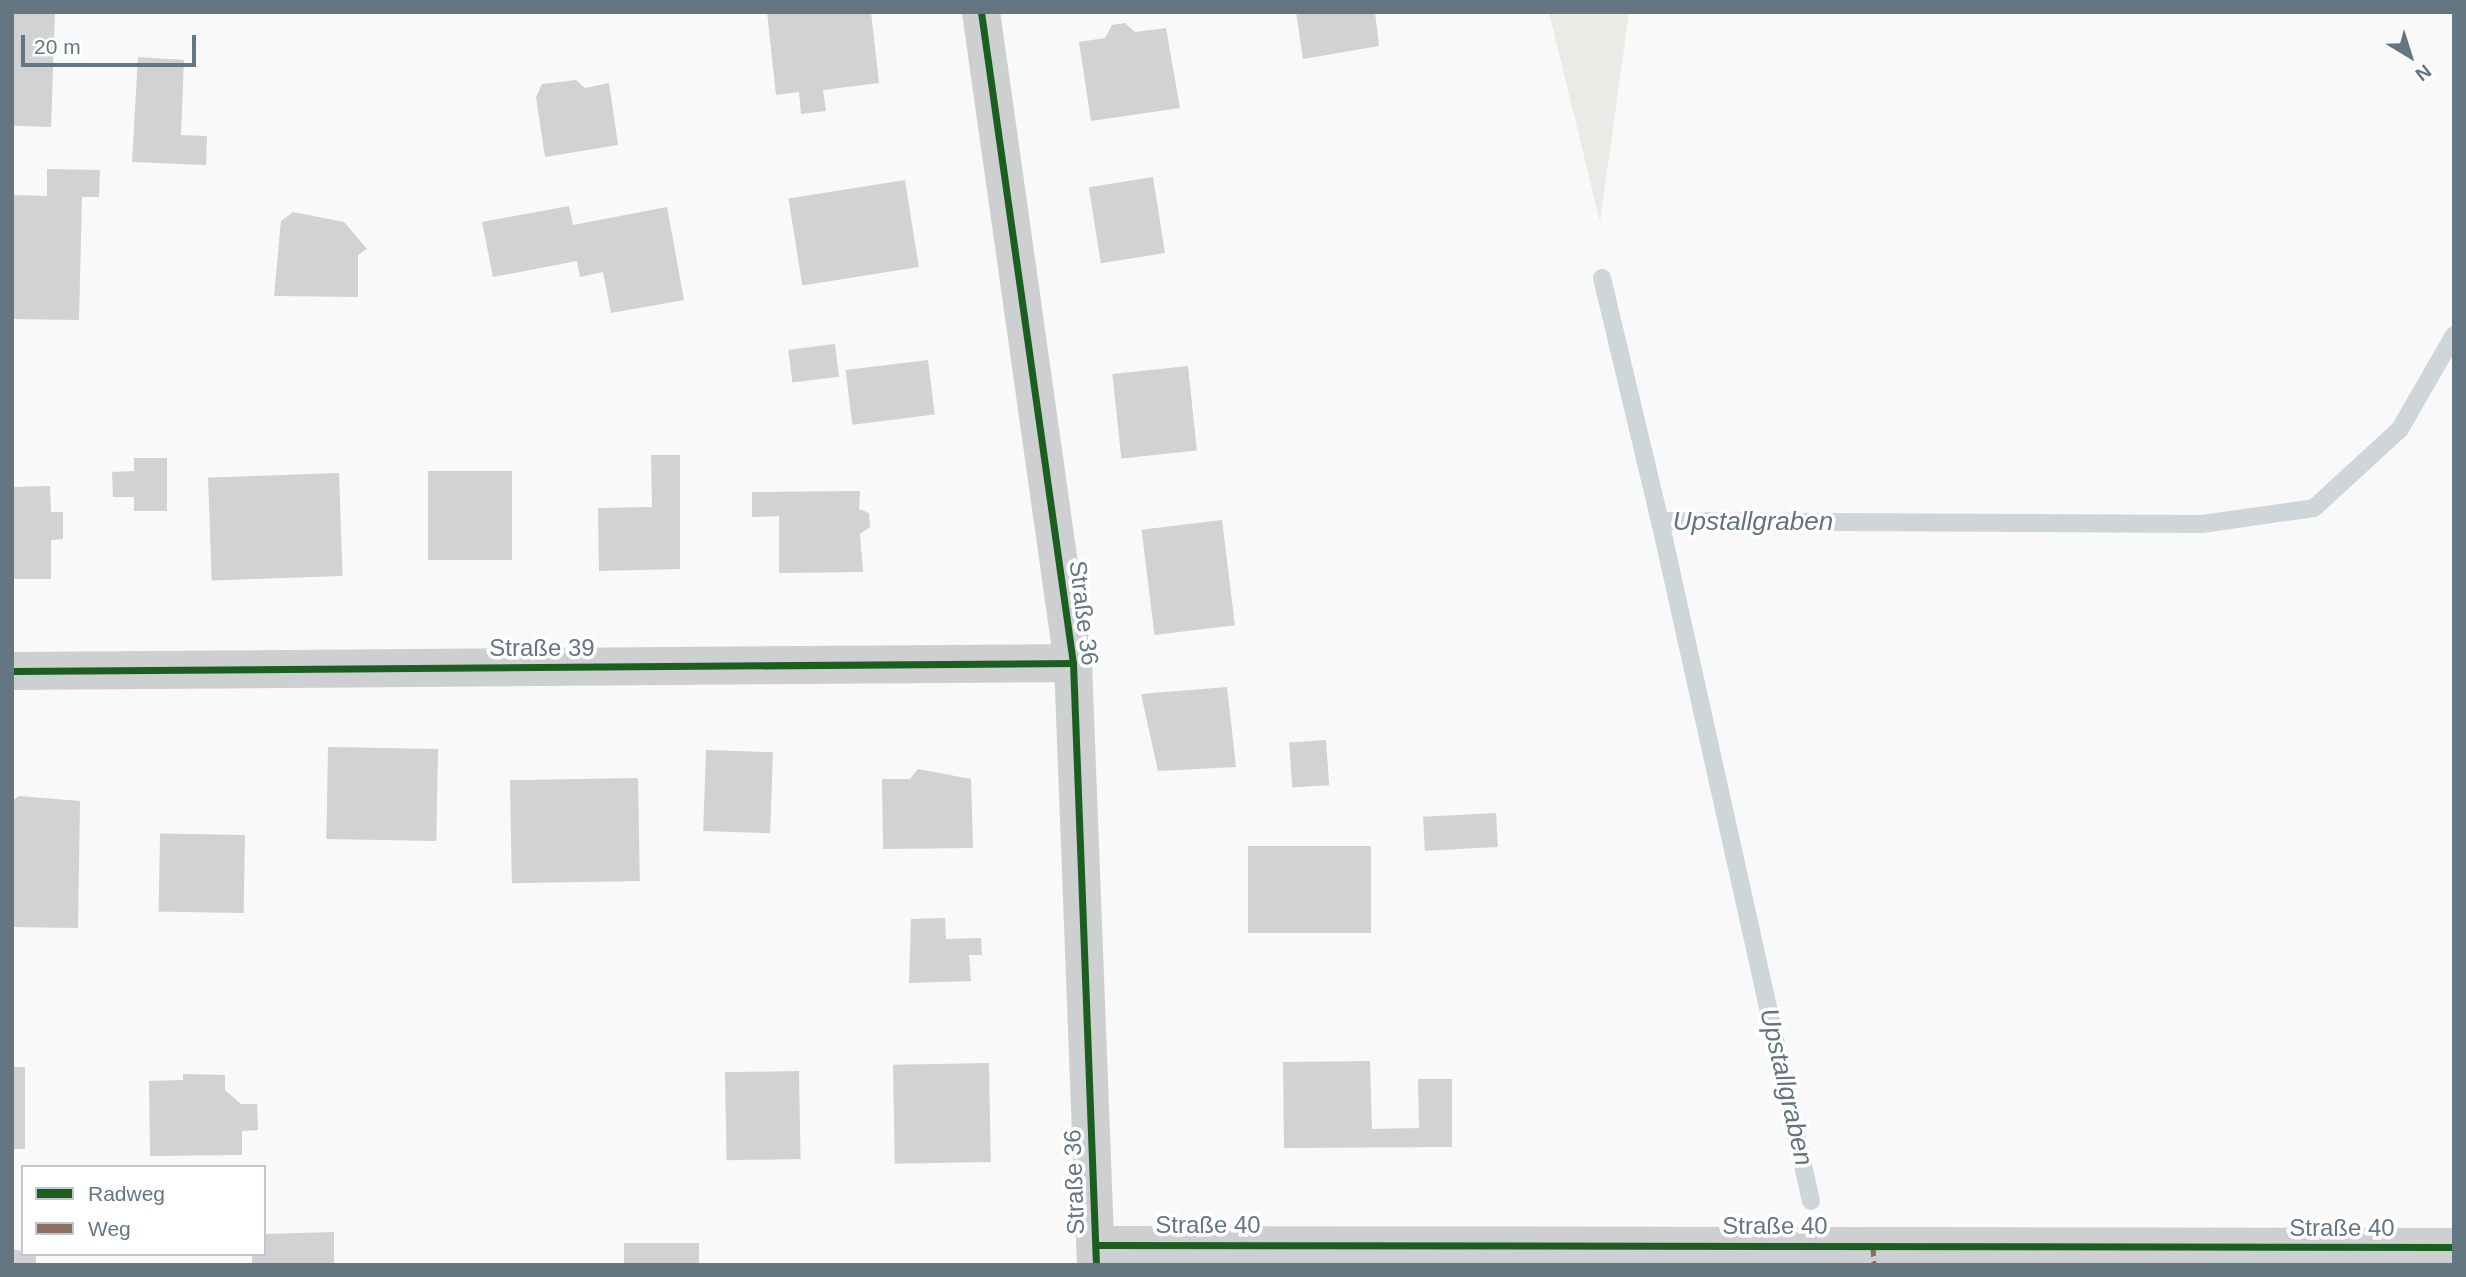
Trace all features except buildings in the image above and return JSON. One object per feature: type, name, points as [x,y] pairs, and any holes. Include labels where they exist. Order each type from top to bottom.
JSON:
[{"type":"street","name":"Straße 36","points":[[981,12],[1073,663],[1096,1255]]},
{"type":"street","name":"Straße 39","points":[[12,671],[1073,663]]},
{"type":"street","name":"Straße 40","points":[[1096,1255],[2454,1247]]},
{"type":"shaded area","points":[[1549,12],[1629,12],[1600,222]]},
{"type":"waterway","points":[[1602,278],[1660,521]]},
{"type":"waterway","name":"Upstallgraben","points":[[1811,1201],[1660,521],[2202,524],[2314,508],[2400,429],[2454,335]]},
{"type":"marked path","points":[[1873,1246],[1874,1265]]},
{"type":"cycle path","points":[[981,12],[1073,663],[1096,1265]]},
{"type":"cycle path","points":[[12,671],[1073,663]]},
{"type":"cycle path","points":[[1096,1245],[2454,1247]]}]
